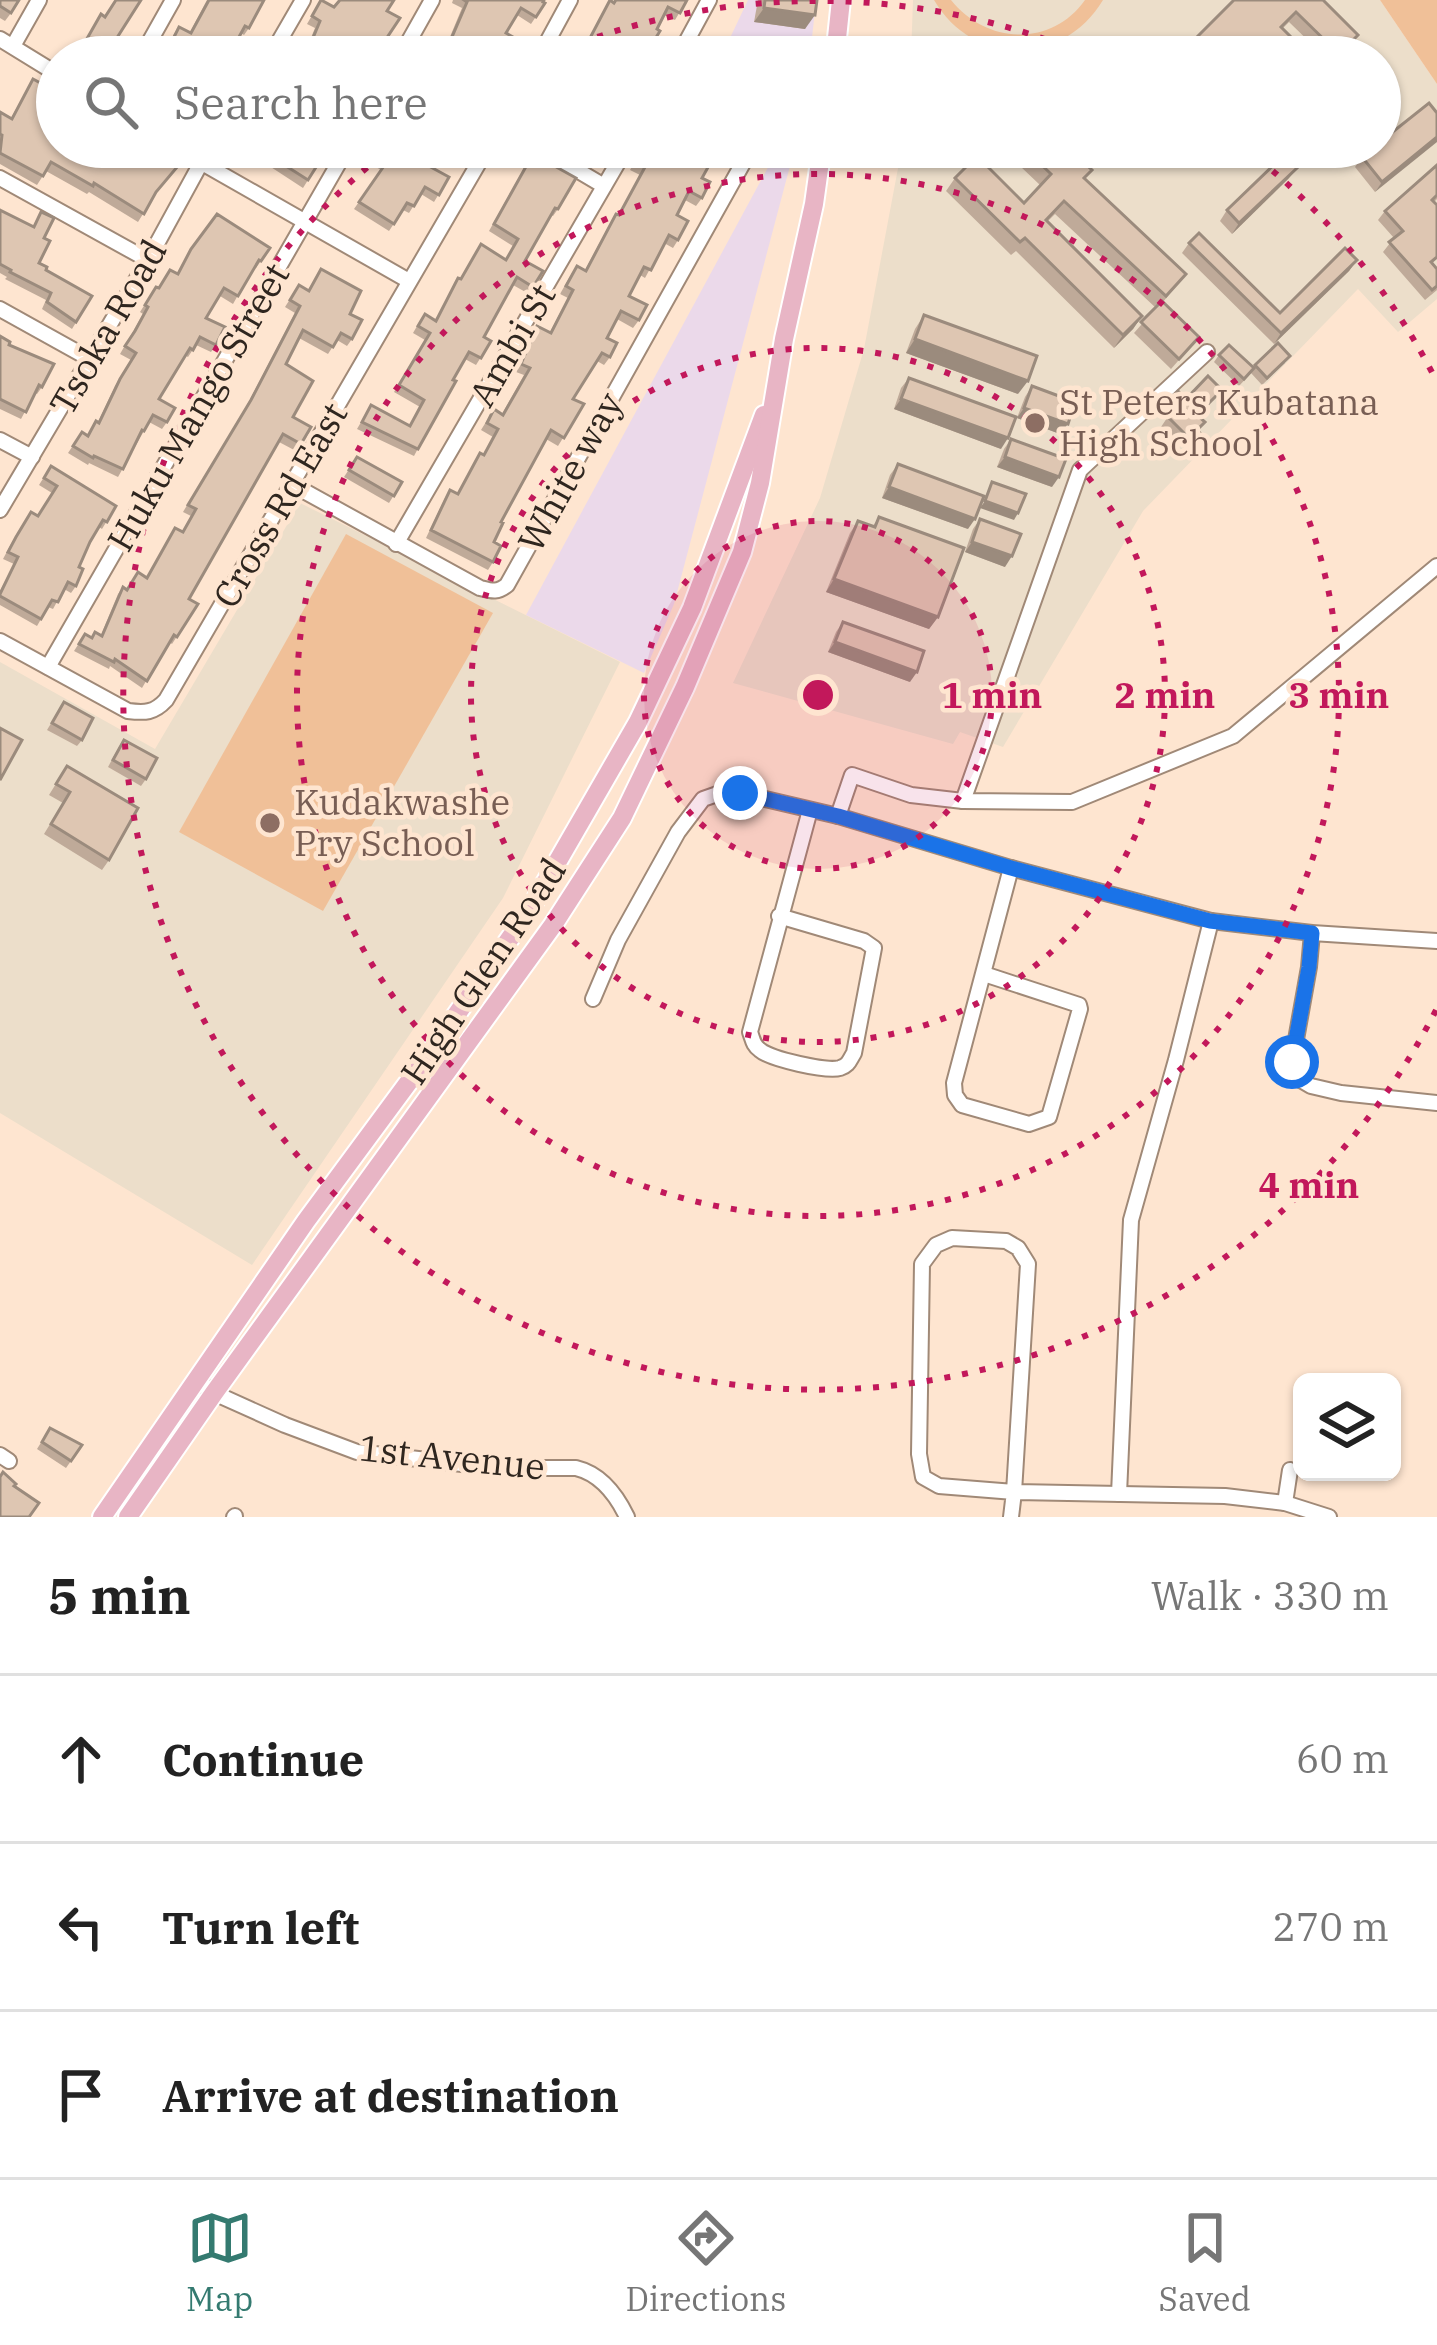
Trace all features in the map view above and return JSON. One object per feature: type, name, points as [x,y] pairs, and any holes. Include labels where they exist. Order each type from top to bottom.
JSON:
[{"type":"main road","points":[[838,36],[842,0]]},
{"type":"main road","name":"High Glen Road","points":[[128,1517],[553,926],[622,818],[742,552],[760,483],[819,168]]},
{"type":"main road","name":"High Glen Road","points":[[102,1517],[306,1221],[517,928],[593,804],[692,608],[778,377]]},
{"type":"street","points":[[36,61],[6,42],[39,0]]},
{"type":"street","points":[[153,36],[173,0]]},
{"type":"street","points":[[282,36],[303,0]]},
{"type":"street","points":[[412,36],[432,0]]},
{"type":"street","points":[[550,36],[570,0]]},
{"type":"street","points":[[690,36],[710,0]]},
{"type":"street","name":"Tsoka Road","points":[[0,510],[199,168]]},
{"type":"street","points":[[208,168],[410,281]]},
{"type":"street","name":"Huku Mango Street","points":[[48,667],[336,168]]},
{"type":"street","name":"Cross Rd East","points":[[0,641],[128,711],[145,713],[158,708],[476,168]]},
{"type":"street","points":[[574,168],[604,186]]},
{"type":"street","name":"Ambi St","points":[[396,544],[615,168]]},
{"type":"street","name":"White way","points":[[292,484],[480,588],[495,592],[507,585],[740,168]]},
{"type":"street","points":[[0,178],[148,260]]},
{"type":"street","points":[[0,309],[88,358]]},
{"type":"street","points":[[963,801],[1080,470],[1207,352]]},
{"type":"street","points":[[0,440],[32,457]]},
{"type":"street","points":[[838,816],[852,775],[911,795],[963,801],[1072,802],[1233,736],[1437,566]]},
{"type":"street","points":[[593,999],[618,940],[678,832],[703,799],[723,792],[838,816],[1210,921],[1437,941]]},
{"type":"street","points":[[779,916],[874,948],[854,1053],[847,1065],[814,1067],[763,1053],[750,1032],[779,916],[810,809]]},
{"type":"street","points":[[984,974],[1078,1005],[1080,1010],[1049,1117],[1040,1122],[1029,1124],[962,1106],[955,1095],[954,1083],[1011,868]]},
{"type":"street","points":[[1119,1494],[1131,1220],[1210,921]]},
{"type":"street","points":[[1312,933],[1292,1062],[1299,1078],[1341,1093],[1437,1103]]},
{"type":"street","points":[[1011,1517],[1014,1492],[1028,1264],[1018,1248],[1006,1241],[952,1238],[936,1244],[922,1264],[919,1454],[923,1478],[939,1486],[1014,1492],[1225,1496],[1285,1503],[1330,1517]]},
{"type":"street","name":"1st Avenue","points":[[196,1379],[214,1393],[357,1452],[497,1468],[588,1471],[602,1479],[627,1517]]},
{"type":"street","points":[[1285,1503],[1290,1470]]},
{"type":"shaded area","points":[[748,0],[816,0],[812,36],[731,36]]},
{"type":"shaded area","name":"St Peters Kubatana High School","points":[[913,0],[1380,0],[1437,84],[1437,299],[1398,332],[1358,289],[1143,511],[1003,747],[960,732],[953,744],[733,683],[820,498],[864,349],[898,168],[1401,168],[1401,36],[912,36]]},
{"type":"shaded area","points":[[934,0],[951,0],[982,25],[1018,34],[1055,26],[1085,0],[1103,0],[1068,36],[968,36]]},
{"type":"shaded area","points":[[1380,0],[1437,0],[1437,84]]},
{"type":"shaded area","points":[[768,168],[789,168],[674,604],[644,673],[526,615]]},
{"type":"shaded area","name":"Kudakwashe Pry School","points":[[300,503],[620,662],[503,898],[252,1265],[0,1113],[0,662],[155,749]]},
{"type":"shaded area","points":[[346,534],[493,613],[323,911],[179,832]]},
{"type":"building","points":[[0,0],[19,0],[11,13],[0,6]]},
{"type":"building","points":[[116,0],[141,0],[118,36],[89,36],[101,14],[105,17]]},
{"type":"building","points":[[209,0],[264,0],[240,36],[174,36],[179,27],[191,33]]},
{"type":"building","points":[[321,0],[334,7],[340,0],[394,0],[387,11],[400,18],[388,36],[314,36],[320,21],[312,16]]},
{"type":"building","points":[[464,0],[545,3],[536,17],[521,8],[506,33],[511,36],[452,36]]},
{"type":"building","points":[[610,0],[687,0],[680,13],[668,7],[657,36],[591,36]]},
{"type":"building","points":[[765,0],[817,0],[815,15],[764,8]]},
{"type":"building","points":[[1234,0],[1323,0],[1358,35],[1321,36],[1296,12],[1281,27],[1290,36],[1198,36]]},
{"type":"building","points":[[36,81],[36,168],[48,168],[43,176],[0,153],[0,112],[12,119]]},
{"type":"building","points":[[1429,103],[1437,113],[1437,137],[1401,166],[1401,125]]},
{"type":"building","points":[[1437,165],[1437,195],[1432,200],[1437,205],[1437,257],[1431,262],[1437,269],[1437,286],[1432,290],[1389,242],[1403,231],[1385,211]]},
{"type":"building","points":[[62,168],[176,168],[144,214]]},
{"type":"building","points":[[289,168],[316,168],[308,180]]},
{"type":"building","points":[[383,168],[432,168],[449,177],[439,195],[425,187],[414,206],[407,203],[394,224],[359,202]]},
{"type":"building","points":[[525,168],[558,168],[576,178],[525,261],[543,271],[533,287],[517,277],[484,337],[491,341],[481,358],[469,352],[418,449],[362,422],[371,405],[410,426],[424,400],[399,385],[430,333],[418,326],[425,314],[436,321],[481,244],[506,260],[518,239],[494,224]]},
{"type":"building","points":[[644,168],[708,168],[702,178],[710,182],[702,198],[689,191],[677,215],[688,221],[678,240],[669,235],[651,270],[644,267],[629,296],[647,305],[639,320],[621,311],[607,338],[617,343],[610,357],[602,353],[573,399],[584,404],[564,438],[551,430],[501,522],[494,542],[501,546],[493,562],[431,530],[450,490],[458,494],[498,429],[487,423],[494,409],[503,415],[530,368],[521,364],[537,326],[551,333],[573,290],[566,286],[577,266],[586,271]]},
{"type":"building","points":[[965,168],[989,168],[1024,203],[1051,174],[1045,168],[1090,168],[1084,178],[1186,274],[1166,296],[1064,201],[1046,220],[1142,316],[1123,335],[1025,238],[1020,242],[955,178]]},
{"type":"building","points":[[1271,168],[1297,168],[1239,223],[1227,210]]},
{"type":"building","points":[[1371,168],[1399,168],[1382,182]]},
{"type":"building","points":[[0,210],[34,227],[41,212],[54,218],[39,263],[92,296],[76,322],[47,302],[51,293],[0,264]]},
{"type":"building","points":[[217,214],[270,248],[238,296],[224,288],[206,318],[225,327],[216,345],[200,337],[190,348],[159,399],[175,408],[167,422],[153,415],[123,469],[93,458],[73,446],[82,432],[88,436],[99,423],[136,353],[125,346],[156,287],[170,270],[178,274]]},
{"type":"building","points":[[1199,233],[1280,313],[1345,248],[1357,260],[1281,333],[1189,243]]},
{"type":"building","points":[[321,269],[361,291],[350,314],[362,320],[352,339],[341,333],[333,347],[303,330],[286,364],[313,381],[293,417],[311,427],[301,444],[283,434],[189,599],[198,604],[147,681],[115,659],[79,644],[85,634],[102,636],[123,587],[127,590],[138,572],[147,578],[175,528],[183,532],[196,509],[188,505],[300,306],[290,300],[299,285],[309,291]]},
{"type":"building","points":[[1162,301],[1199,337],[1179,359],[1141,322]]},
{"type":"building","points":[[924,315],[1037,356],[1028,381],[915,339]]},
{"type":"building","points":[[0,336],[9,345],[54,364],[26,412],[0,399]]},
{"type":"building","points":[[1278,343],[1290,356],[1267,378],[1255,365]]},
{"type":"building","points":[[1229,345],[1254,368],[1244,379],[1219,355]]},
{"type":"building","points":[[1208,376],[1222,390],[1197,415],[1205,422],[1197,430],[1204,437],[1196,445],[1168,417],[1175,410],[1167,402],[1178,391],[1186,399]]},
{"type":"building","points":[[909,378],[1016,417],[1008,438],[901,399]]},
{"type":"building","points":[[1032,386],[1075,402],[1068,424],[1024,408]]},
{"type":"building","points":[[1011,439],[1066,459],[1059,477],[1005,457]]},
{"type":"building","points":[[357,457],[402,482],[394,496],[349,470]]},
{"type":"building","points":[[898,464],[984,496],[975,519],[889,487]]},
{"type":"building","points":[[51,466],[116,506],[90,542],[76,586],[68,582],[58,602],[52,600],[41,619],[0,594],[18,557],[8,552],[31,512],[38,516],[57,486],[44,478]]},
{"type":"building","points":[[992,482],[1026,494],[1018,513],[985,501]]},
{"type":"building","points":[[879,517],[964,548],[938,617],[834,579],[858,521],[875,527]]},
{"type":"building","points":[[980,519],[1021,534],[1012,556],[972,542]]},
{"type":"building","points":[[843,622],[924,651],[917,672],[835,642]]},
{"type":"building","points":[[64,702],[93,718],[82,740],[52,723]]},
{"type":"building","points":[[0,728],[22,740],[0,780]]},
{"type":"building","points":[[124,740],[157,758],[146,779],[113,760]]},
{"type":"building","points":[[67,766],[138,808],[109,860],[51,824],[70,792],[56,784]]},
{"type":"building","points":[[50,1428],[82,1445],[71,1461],[42,1442]]},
{"type":"building","points":[[3,1472],[39,1503],[29,1517],[0,1517]]},
{"type":"place","name":"St Peters Kubatana High School","points":[[1035,423]]},
{"type":"place","name":"Kudakwashe Pry School","points":[[270,823]]},
{"type":"route","points":[[740,793],[1210,921],[1312,933],[1292,1062]]}]
